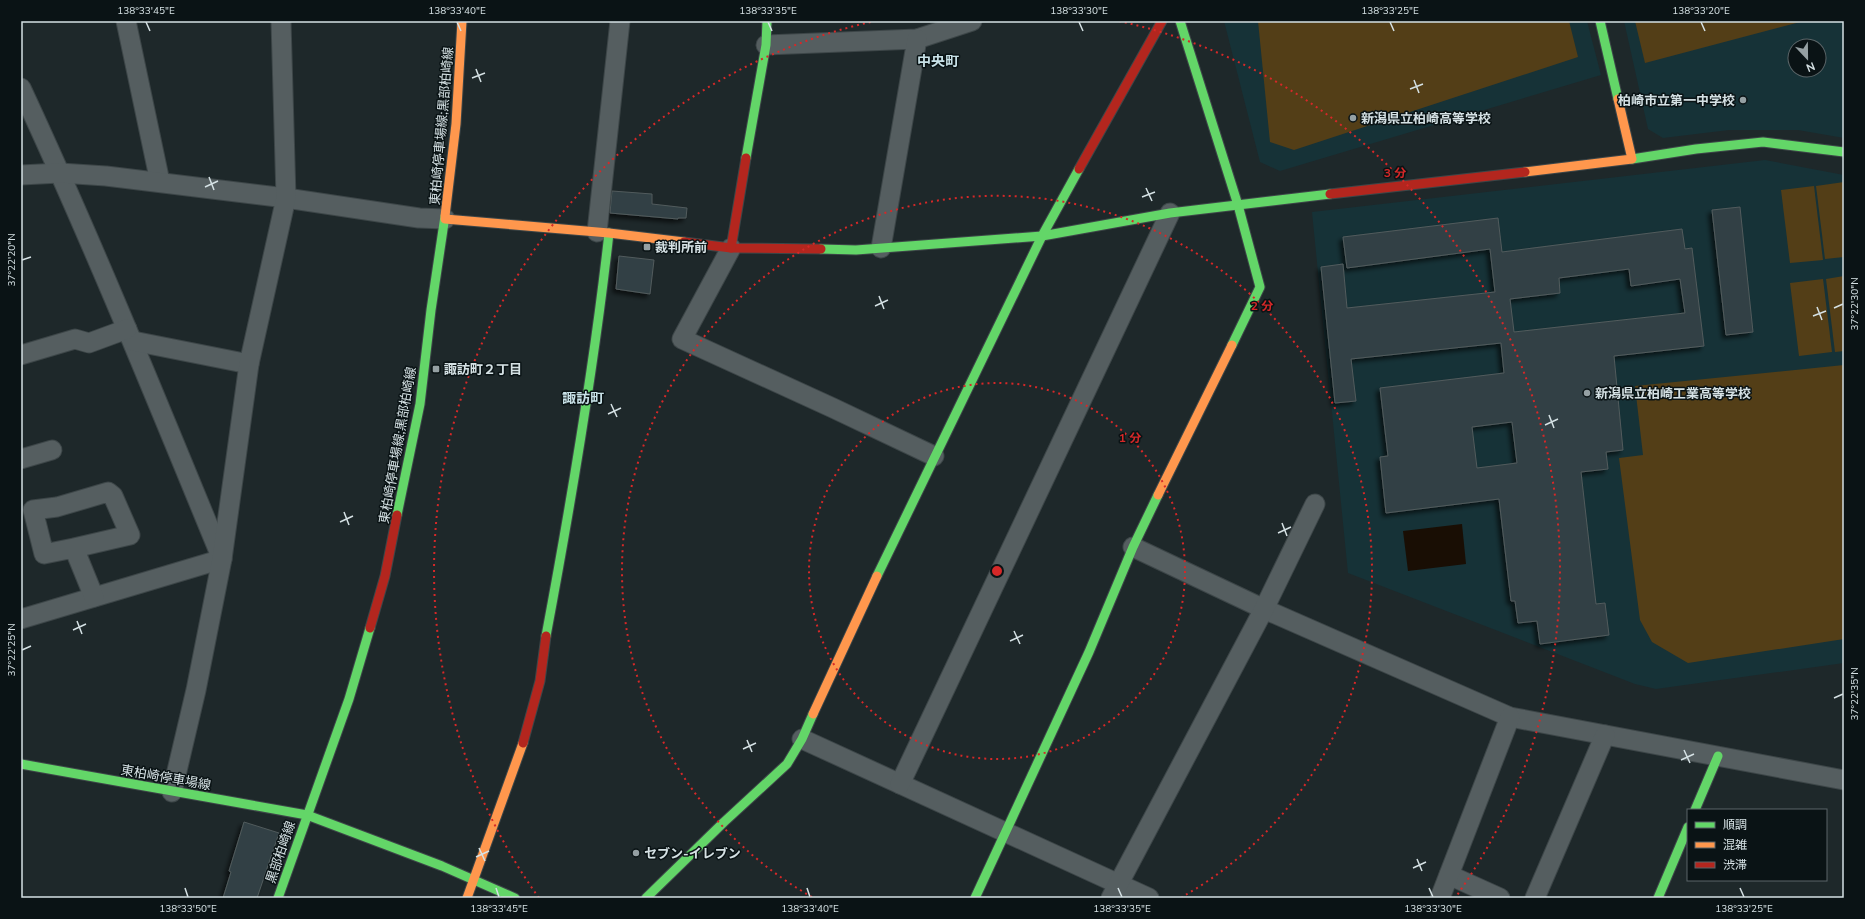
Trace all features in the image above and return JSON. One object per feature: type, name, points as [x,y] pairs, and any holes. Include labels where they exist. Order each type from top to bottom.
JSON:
[{"type":"street","points":[[126,21],[160,182]]},
{"type":"street","points":[[172,792],[196,690],[222,559],[249,364],[286,198],[281,21]]},
{"type":"street","name":"東柏崎停車場線;黒部柏崎線","points":[[307,815],[350,699],[385,576],[420,404],[431,310],[445,219],[456,124],[462,21]]},
{"type":"street","points":[[467,898],[475,880],[526,738],[540,681],[544,645],[562,551],[600,316],[603,232],[620,21]]},
{"type":"street","points":[[767,21],[766,45],[731,248],[682,339],[834,408],[934,456]]},
{"type":"street","points":[[766,45],[917,39],[972,21]]},
{"type":"street","points":[[646,898],[724,822],[787,764],[802,740],[867,597],[934,456],[1042,236],[1162,21]]},
{"type":"street","points":[[974,898],[1089,652],[1133,546],[1260,287],[1238,205],[1180,21]]},
{"type":"street","points":[[1600,21],[1632,160]]},
{"type":"street","points":[[881,248],[917,39]]},
{"type":"street","points":[[21,88],[60,173],[130,335],[222,559]]},
{"type":"street","points":[[21,175],[60,173],[160,182],[286,198],[419,218],[603,232],[731,248],[856,250],[1042,236],[1170,213],[1632,160],[1696,149],[1763,142],[1844,152]]},
{"type":"street","points":[[900,784],[1170,213]]},
{"type":"street","points":[[21,355],[75,339],[89,343],[130,335],[249,364]]},
{"type":"street","points":[[21,459],[52,450]]},
{"type":"street","points":[[108,492],[113,496],[130,535],[74,548],[44,554],[33,510],[57,507],[108,492]]},
{"type":"street","points":[[1115,891],[1264,609],[1315,504]]},
{"type":"street","points":[[1133,546],[1264,609],[1510,717],[1844,780]]},
{"type":"street","points":[[74,548],[94,597]]},
{"type":"street","points":[[21,619],[222,559]]},
{"type":"street","points":[[1440,898],[1510,717]]},
{"type":"street","points":[[1535,898],[1605,735]]},
{"type":"street","points":[[802,740],[1005,832],[1115,891],[1149,898]]},
{"type":"street","points":[[1695,809],[1718,756]]},
{"type":"street","name":"東柏崎停車場線","points":[[21,764],[307,815],[371,838],[475,880],[515,898]]},
{"type":"street","name":"黒部柏崎線","points":[[278,898],[307,815]]},
{"type":"street","points":[[1658,898],[1687,829]]},
{"type":"street","points":[[1449,875],[1500,898]]},
{"type":"shaded area","name":"新潟県立柏崎高等学校","points":[[1224,21],[1587,21],[1601,75],[1280,171],[1260,162]]},
{"type":"shaded area","name":"新潟県立柏崎高等学校","points":[[1258,21],[1569,21],[1578,57],[1294,150],[1270,142]]},
{"type":"shaded area","name":"柏崎市立第一中学校","points":[[1624,21],[1844,21],[1844,138],[1798,130],[1729,130],[1663,138],[1648,129]]},
{"type":"shaded area","points":[[1635,21],[1804,21],[1645,63]]},
{"type":"shaded area","name":"新潟県立柏崎工業高等学校","points":[[1765,160],[1844,175],[1844,663],[1656,689],[1635,684],[1348,573],[1312,212]]},
{"type":"shaded area","points":[[1844,182],[1844,257],[1825,259],[1816,186]]},
{"type":"shaded area","points":[[1814,186],[1823,260],[1790,263],[1781,190]]},
{"type":"shaded area","points":[[1844,276],[1844,351],[1835,352],[1826,279]]},
{"type":"shaded area","points":[[1823,279],[1832,352],[1799,356],[1790,283]]},
{"type":"shaded area","points":[[1844,365],[1844,639],[1688,663],[1652,642],[1640,620],[1619,458],[1643,455],[1635,386]]},
{"type":"shaded area","points":[[1462,524],[1466,564],[1408,571],[1403,531]]},
{"type":"building","points":[[612,191],[652,194],[652,204],[687,208],[686,218],[678,219],[610,213]]},
{"type":"building","points":[[1740,207],[1753,332],[1726,335],[1712,210]]},
{"type":"building","points":[[1498,218],[1502,252],[1682,229],[1685,249],[1692,248],[1704,346],[1614,356],[1623,450],[1606,452],[1608,469],[1581,472],[1596,604],[1605,603],[1609,635],[1540,644],[1537,621],[1518,623],[1515,601],[1511,601],[1499,499],[1386,513],[1380,457],[1388,456],[1380,388],[1504,373],[1501,343],[1351,359],[1356,401],[1335,403],[1321,267],[1343,264],[1347,308],[1495,292],[1490,249],[1347,268],[1343,237]],"holes":[[[1629,269],[1631,286],[1680,279],[1685,313],[1514,332],[1510,299],[1560,293],[1559,278]],[[1512,422],[1517,463],[1477,468],[1472,427]]]},
{"type":"building","points":[[619,256],[654,260],[650,294],[616,289]]},
{"type":"building","points":[[244,822],[279,833],[257,898],[223,898],[231,872],[229,871]]},
{"type":"traffic: fast","points":[[746,158],[766,45],[767,21]]},
{"type":"traffic: fast","points":[[1180,21],[1238,205],[1260,287],[1232,345]]},
{"type":"traffic: fast","points":[[1600,21],[1618,99]]},
{"type":"traffic: fast","points":[[1632,159],[1696,149],[1763,142],[1844,152]]},
{"type":"traffic: fast","points":[[877,576],[1042,236],[1079,169]]},
{"type":"traffic: fast","points":[[821,249],[856,250],[1042,236],[1170,213],[1330,194]]},
{"type":"traffic: fast","points":[[397,515],[420,404],[431,310],[445,216]]},
{"type":"traffic: fast","points":[[546,636],[581,435],[609,233]]},
{"type":"traffic: fast","points":[[975,898],[1089,652],[1133,547],[1158,495]]},
{"type":"traffic: fast","points":[[278,898],[349,699],[370,628]]},
{"type":"traffic: fast","points":[[646,898],[724,822],[787,764],[802,739],[813,714]]},
{"type":"traffic: fast","points":[[1695,809],[1718,756]]},
{"type":"traffic: fast","points":[[21,764],[307,815],[442,866],[515,898]]},
{"type":"traffic: fast","points":[[1658,898],[1687,829]]},
{"type":"traffic: slow","points":[[445,216],[456,124],[462,21]]},
{"type":"traffic: slow","points":[[1525,172],[1632,159],[1618,99]]},
{"type":"traffic: slow","points":[[445,219],[609,233],[684,242]]},
{"type":"traffic: slow","points":[[1158,495],[1232,345]]},
{"type":"traffic: slow","points":[[813,714],[877,576]]},
{"type":"traffic: slow","points":[[467,898],[523,743]]},
{"type":"traffic: jam","points":[[1079,169],[1162,21]]},
{"type":"traffic: jam","points":[[731,248],[746,158]]},
{"type":"traffic: jam","points":[[1330,194],[1525,172]]},
{"type":"traffic: jam","points":[[684,242],[731,248],[821,249]]},
{"type":"traffic: jam","points":[[370,628],[385,576],[397,515]]},
{"type":"traffic: jam","points":[[523,743],[540,681],[546,636]]},
{"type":"place","name":"柏崎市立第一中学校","points":[[1743,100]]},
{"type":"place","name":"新潟県立柏崎高等学校","points":[[1353,118]]},
{"type":"place","name":"裁判所前","points":[[647,247]]},
{"type":"place","name":"諏訪町２丁目","points":[[436,369]]},
{"type":"place","name":"新潟県立柏崎工業高等学校","points":[[1587,393]]},
{"type":"place","name":"セブン-イレブン","points":[[636,853]]},
{"type":"district","name":"中央町","points":[[938,61]]},
{"type":"district","name":"諏訪町","points":[[583,398]]}]
